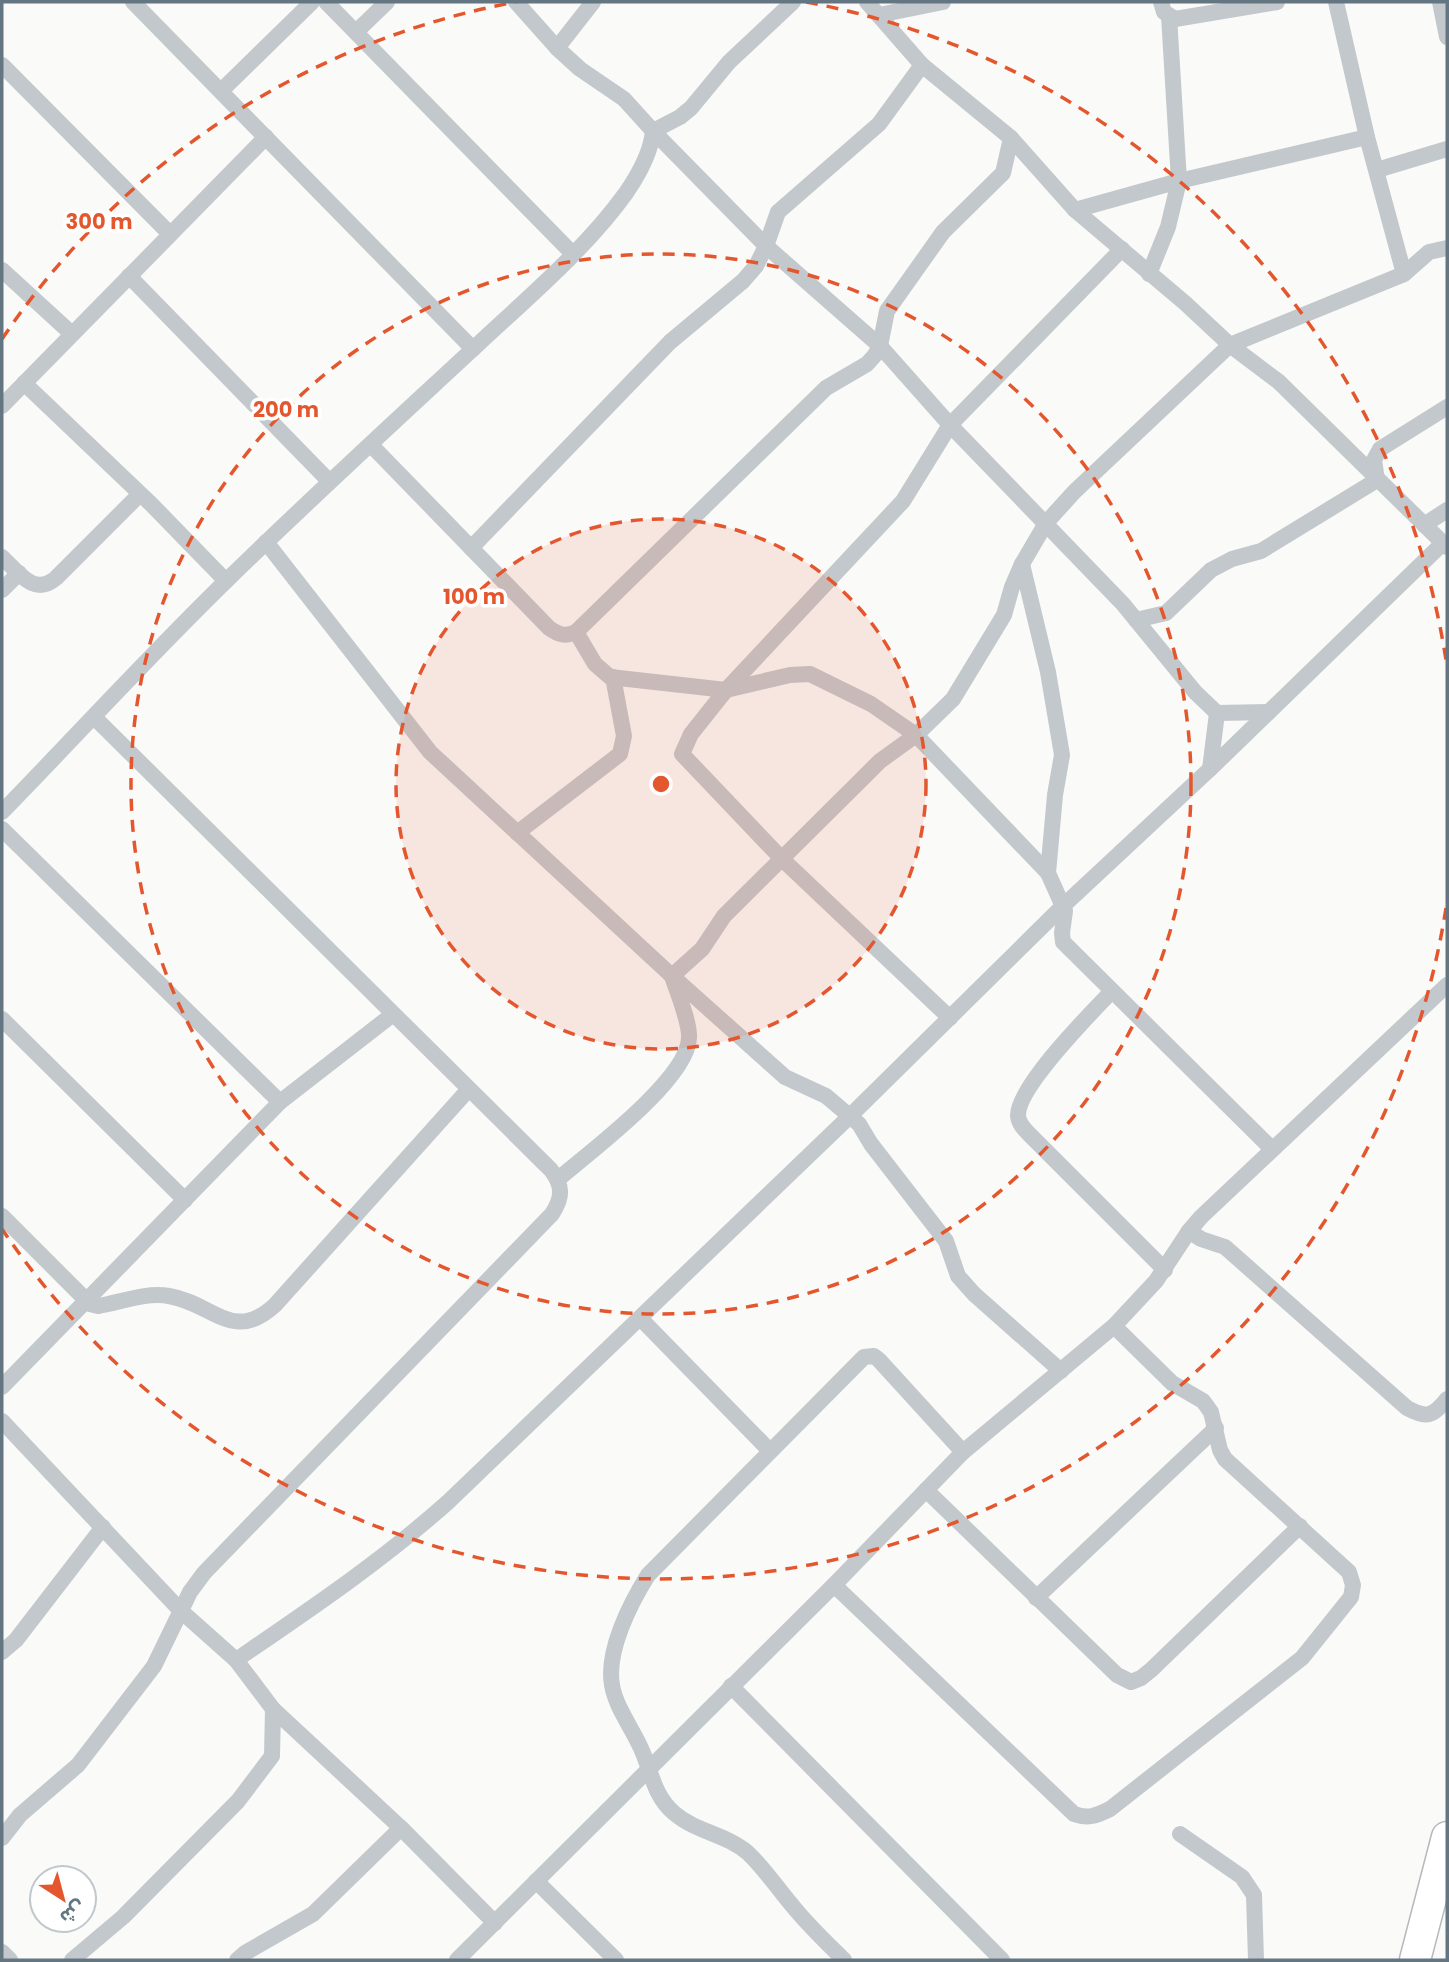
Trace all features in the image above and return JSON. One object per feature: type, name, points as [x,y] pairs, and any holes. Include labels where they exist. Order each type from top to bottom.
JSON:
[{"type":"highway","points":[[1415,1960],[1447,1837]]},
{"type":"street","points":[[133,2],[473,349]]},
{"type":"street","points":[[221,92],[312,2]]},
{"type":"street","points":[[326,2],[572,253]]},
{"type":"street","points":[[356,32],[387,2]]},
{"type":"street","points":[[516,2],[556,48],[580,69],[624,99],[766,247],[880,346],[950,425],[1136,620],[1195,692],[1217,713],[1269,712]]},
{"type":"street","points":[[556,48],[593,2]]},
{"type":"street","points":[[653,131],[691,108],[729,62],[793,2]]},
{"type":"street","points":[[236,1660],[358,1576],[408,1537],[497,1457],[1063,906],[1445,545],[1279,382],[1230,345],[1075,210],[1012,138],[922,65],[867,2]]},
{"type":"street","points":[[880,15],[943,2]]},
{"type":"street","points":[[1165,9],[1182,18],[1277,2]]},
{"type":"street","points":[[1336,2],[1367,137],[1404,274]]},
{"type":"street","points":[[1440,2],[1447,37]]},
{"type":"street","points":[[1149,274],[1168,227],[1179,181],[1165,9]]},
{"type":"street","points":[[2,65],[170,234]]},
{"type":"street","points":[[471,548],[670,342],[743,281],[766,247],[778,212],[879,124],[922,65]]},
{"type":"street","points":[[2,812],[226,581],[572,253],[626,192],[646,158],[652,144],[653,131]]},
{"type":"street","points":[[2,405],[266,137]]},
{"type":"street","points":[[1075,210],[1179,181],[1367,137]]},
{"type":"street","points":[[371,445],[549,628],[559,635],[568,636],[576,632],[826,388],[867,364],[880,346],[887,311],[943,232],[1003,173],[1012,138]]},
{"type":"street","points":[[1377,170],[1447,149]]},
{"type":"street","points":[[672,976],[702,949],[724,916],[880,761],[916,735],[953,699],[1004,615],[1022,564],[1046,523],[1074,492],[1230,345],[1404,274],[1429,252],[1447,248]]},
{"type":"street","points":[[950,1018],[782,859],[682,754],[691,734],[726,690],[903,501],[950,425],[1122,249]]},
{"type":"street","points":[[2,270],[72,334]]},
{"type":"street","points":[[129,276],[330,481]]},
{"type":"street","points":[[23,383],[140,494],[226,581]]},
{"type":"street","points":[[1377,480],[1374,460],[1380,449],[1447,407]]},
{"type":"street","points":[[1136,620],[1166,613],[1211,570],[1232,559],[1261,551],[1377,480]]},
{"type":"street","points":[[2,557],[38,587],[50,583],[140,494]]},
{"type":"street","points":[[1424,525],[1447,510]]},
{"type":"street","points":[[266,542],[430,752],[785,1077],[826,1096],[859,1124],[946,1241],[955,1269],[966,1286],[1061,1371]]},
{"type":"street","points":[[1022,564],[1048,672],[1062,755],[1055,795],[1048,873]]},
{"type":"street","points":[[2,590],[19,573]]},
{"type":"street","points":[[576,632],[595,664],[613,677],[726,690],[790,675],[810,674],[871,704],[916,735],[1048,873],[1063,906],[1063,942],[1272,1149]]},
{"type":"street","points":[[517,833],[620,754],[624,736],[613,677]]},
{"type":"street","points":[[1210,769],[1217,713]]},
{"type":"street","points":[[2,1838],[20,1815],[78,1765],[154,1667],[190,1592],[204,1573],[552,1214],[559,1203],[562,1189],[558,1178],[94,717]]},
{"type":"street","points":[[2,830],[280,1102]]},
{"type":"street","points":[[558,1178],[657,1094],[685,1054],[690,1038],[672,976]]},
{"type":"street","points":[[457,1960],[834,1585],[963,1452],[1114,1326],[1166,1270],[1189,1231],[1447,985]]},
{"type":"street","points":[[1112,991],[1054,1055],[1026,1095],[1018,1116],[1021,1125],[1029,1134],[1166,1270]]},
{"type":"street","points":[[2,1387],[280,1102],[392,1015]]},
{"type":"street","points":[[2,1018],[185,1199]]},
{"type":"street","points":[[2,1216],[86,1301],[98,1306],[151,1295],[169,1296],[238,1323],[251,1322],[264,1315],[469,1089]]},
{"type":"street","points":[[1189,1231],[1201,1239],[1225,1247],[1407,1408],[1418,1414],[1428,1415],[1437,1411],[1447,1399]]},
{"type":"street","points":[[640,1318],[770,1451]]},
{"type":"street","points":[[834,1585],[1074,1814],[1085,1818],[1110,1809],[1302,1658],[1351,1597],[1353,1584],[1349,1572],[1225,1459],[1220,1450],[1211,1412],[1203,1401],[1172,1383],[1114,1326]]},
{"type":"street","points":[[844,1960],[804,1919],[745,1850],[723,1836],[690,1824],[674,1814],[657,1794],[643,1753],[612,1686],[611,1666],[615,1648],[637,1592],[648,1576],[859,1362],[869,1355],[879,1360],[963,1452]]},
{"type":"street","points":[[2,1421],[181,1611],[236,1660],[273,1709],[401,1828],[495,1923]]},
{"type":"street","points":[[1036,1598],[1216,1429]]},
{"type":"street","points":[[926,1490],[1117,1675],[1131,1682],[1150,1670],[1300,1526]]},
{"type":"street","points":[[2,1652],[16,1640],[103,1527]]},
{"type":"street","points":[[732,1686],[1002,1960]]},
{"type":"street","points":[[72,1960],[123,1917],[238,1801],[272,1756],[273,1709]]},
{"type":"street","points":[[237,1960],[313,1914],[401,1828]]},
{"type":"street","points":[[1180,1834],[1242,1877],[1254,1895],[1256,1960]]},
{"type":"street","points":[[536,1881],[616,1960]]},
{"type":"street","points":[[2,1952],[10,1960]]}]
